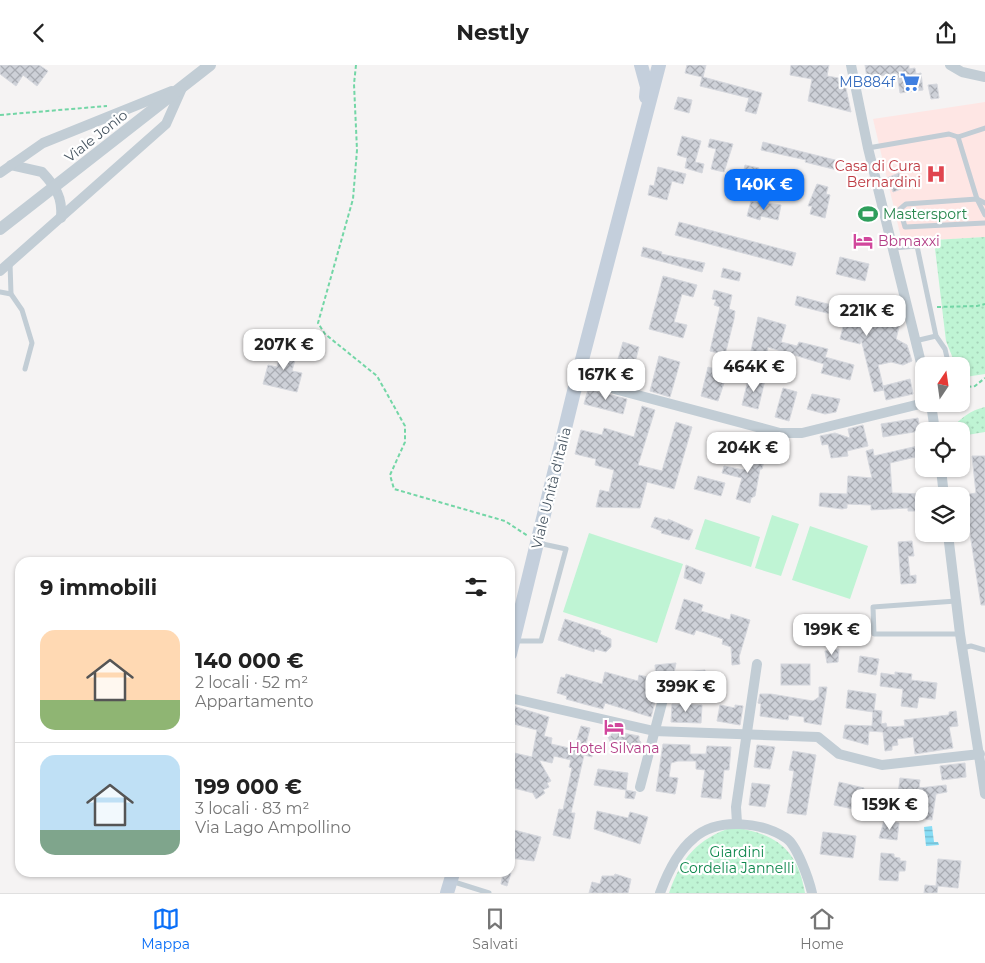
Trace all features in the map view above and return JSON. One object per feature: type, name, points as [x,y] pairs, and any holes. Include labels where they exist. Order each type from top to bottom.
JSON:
[{"type":"main road","points":[[641,65],[647,87],[644,120]]},
{"type":"main road","points":[[644,120],[659,65]]},
{"type":"main road","name":"Viale Unità d'Italia","points":[[515,635],[577,379],[644,120]]},
{"type":"street","name":"Viale Jonio","points":[[0,229],[210,65]]},
{"type":"street","points":[[851,65],[868,148],[919,357]]},
{"type":"street","points":[[950,65],[962,72],[985,77]]},
{"type":"street","points":[[0,173],[43,143],[182,87]]},
{"type":"street","points":[[0,271],[166,124],[182,87]]},
{"type":"street","points":[[11,165],[42,171],[59,195],[62,207],[61,218]]},
{"type":"street","points":[[577,379],[780,433],[802,433],[915,405]]},
{"type":"street","points":[[949,542],[962,648],[985,789]]},
{"type":"street","points":[[737,823],[736,807],[757,664]]},
{"type":"street","points":[[640,787],[668,680]]},
{"type":"street","points":[[515,698],[654,731],[818,737],[839,754],[882,765],[980,754]]},
{"type":"street","points":[[660,893],[668,871],[695,837],[719,826],[737,823],[756,826],[787,838],[807,873],[812,893]]},
{"type":"lane","points":[[868,148],[949,134],[958,137],[985,128]]},
{"type":"lane","points":[[958,137],[977,199],[985,215]]},
{"type":"lane","points":[[985,203],[977,199],[906,204],[900,209],[904,227],[985,223]]},
{"type":"lane","points":[[892,248],[917,246],[936,336],[946,349],[947,357]]},
{"type":"lane","points":[[10,263],[11,294],[22,309],[32,343],[25,369]]},
{"type":"lane","points":[[0,292],[11,294]]},
{"type":"lane","points":[[915,341],[936,336]]},
{"type":"lane","points":[[515,646],[541,641],[566,549],[538,543]]},
{"type":"lane","points":[[956,601],[873,607],[874,634],[960,634]]},
{"type":"lane","points":[[962,648],[971,646],[985,650]]},
{"type":"lane","points":[[450,882],[489,893]]},
{"type":"path","points":[[356,65],[354,84],[357,150],[353,199],[318,323],[324,334],[377,376],[405,426],[405,442],[390,475],[394,489],[505,521],[538,543]]},
{"type":"path","name":"Viale Jonio","points":[[0,115],[108,106]]},
{"type":"path","points":[[930,307],[978,306],[985,303]]},
{"type":"path","points":[[970,386],[975,386],[985,378]]},
{"type":"shaded area","name":"Casa di Cura Bernardini","points":[[985,102],[985,237],[902,242],[873,119]]},
{"type":"green space","points":[[985,237],[985,374],[970,376],[970,357],[952,357],[946,341],[934,240]]},
{"type":"green space","points":[[985,407],[985,432],[970,434],[970,422],[958,422],[975,410]]},
{"type":"green space","points":[[772,515],[799,524],[781,576],[755,568]]},
{"type":"green space","points":[[705,519],[760,537],[751,567],[695,549]]},
{"type":"green space","points":[[810,526],[868,546],[850,599],[792,580]]},
{"type":"green space","points":[[589,533],[683,564],[657,643],[563,612]]},
{"type":"green space","name":"Giardini Cordelia Jannelli","points":[[733,827],[761,834],[773,839],[782,846],[790,854],[796,865],[805,893],[669,893],[679,870],[692,851],[709,837]]},
{"type":"water","points":[[932,826],[934,842],[938,842],[939,845],[926,846],[924,827]]},
{"type":"building","points":[[0,65],[39,65],[48,71],[37,86],[23,75],[16,86],[0,74]]},
{"type":"building","points":[[687,65],[706,65],[703,77],[762,93],[756,114],[745,111],[749,98],[700,86],[702,77],[685,73]]},
{"type":"building","points":[[791,65],[829,65],[827,76],[844,79],[851,112],[808,101],[812,79],[790,75]]},
{"type":"building","name":"MB884f","points":[[865,65],[909,65],[909,69],[915,68],[916,74],[921,73],[923,90],[900,93],[897,73],[867,78]]},
{"type":"building","points":[[937,84],[939,98],[931,99],[928,85]]},
{"type":"building","points":[[678,97],[692,100],[689,113],[674,109]]},
{"type":"building","points":[[682,136],[701,141],[695,162],[704,164],[702,173],[685,168],[687,158],[677,155]]},
{"type":"building","points":[[710,139],[733,144],[724,172],[711,169],[716,149],[708,147]]},
{"type":"building","points":[[763,142],[839,161],[837,170],[805,162],[806,160],[761,150]]},
{"type":"building","points":[[745,165],[759,168],[756,179],[750,181],[742,179]]},
{"type":"building","points":[[658,167],[686,174],[683,184],[672,181],[667,200],[648,195],[650,185],[654,186]]},
{"type":"building","points":[[899,173],[902,181],[899,182],[901,189],[893,192],[887,178]]},
{"type":"building","points":[[817,184],[828,187],[826,194],[830,195],[825,218],[810,214],[812,206],[808,206]]},
{"type":"building","points":[[751,201],[781,205],[778,220],[761,216],[760,220],[747,216]]},
{"type":"building","points":[[679,222],[796,253],[792,266],[675,235]]},
{"type":"building","points":[[643,247],[662,252],[661,254],[705,263],[702,272],[641,256]]},
{"type":"building","points":[[840,257],[869,264],[865,281],[836,274]]},
{"type":"building","points":[[723,268],[741,273],[739,281],[721,277]]},
{"type":"building","points":[[663,276],[697,285],[693,297],[682,294],[674,322],[687,325],[683,338],[649,329]]},
{"type":"building","points":[[714,290],[732,295],[729,309],[735,311],[725,355],[710,351],[720,307],[714,305],[716,300],[712,299]]},
{"type":"building","points":[[797,296],[900,323],[896,339],[907,345],[912,361],[903,365],[891,362],[878,365],[884,390],[874,392],[861,339],[860,344],[840,339],[844,323],[830,320],[831,314],[795,305]]},
{"type":"building","points":[[758,317],[786,325],[781,342],[797,346],[799,342],[828,349],[825,357],[854,365],[850,380],[821,373],[824,364],[768,347],[767,354],[751,351]]},
{"type":"building","points":[[623,342],[639,347],[632,374],[615,369]]},
{"type":"building","points":[[282,345],[298,349],[292,371],[302,373],[297,392],[263,384],[268,365],[277,367]]},
{"type":"building","points":[[659,356],[680,362],[670,397],[650,391]]},
{"type":"building","points":[[708,367],[725,372],[724,376],[726,377],[718,401],[701,396]]},
{"type":"building","points":[[749,376],[765,380],[758,409],[742,405]]},
{"type":"building","points":[[910,379],[913,394],[886,400],[883,386]]},
{"type":"building","points":[[783,388],[797,392],[789,421],[775,417]]},
{"type":"building","points":[[588,389],[627,399],[623,414],[584,404]]},
{"type":"building","points":[[812,394],[840,399],[836,412],[825,414],[807,409]]},
{"type":"building","points":[[642,406],[655,410],[638,465],[662,471],[676,422],[692,427],[674,489],[647,482],[640,508],[596,507],[600,490],[609,492],[614,470],[595,465],[596,459],[575,454],[581,430],[602,435],[604,428],[634,437]]},
{"type":"building","points":[[918,418],[919,422],[915,422],[915,432],[883,437],[881,424]]},
{"type":"building","points":[[863,425],[868,446],[847,451],[848,456],[831,458],[828,444],[822,445],[820,436],[835,433],[850,438],[848,429]]},
{"type":"building","points":[[713,435],[728,439],[727,445],[734,447],[731,455],[709,449]]},
{"type":"building","points":[[750,445],[764,449],[762,453],[765,457],[762,469],[760,469],[755,496],[751,498],[750,503],[736,499],[742,478],[722,473],[724,466],[744,470]]},
{"type":"building","points":[[915,447],[915,457],[890,463],[892,493],[915,494],[915,511],[908,511],[908,508],[871,510],[871,505],[847,504],[847,508],[842,509],[819,506],[820,493],[847,494],[848,476],[872,478],[866,451],[873,449],[874,456]]},
{"type":"building","points":[[972,456],[985,456],[985,605],[981,605],[970,534],[970,494],[976,493]]},
{"type":"building","points":[[698,476],[725,483],[721,496],[694,489]]},
{"type":"building","points":[[655,517],[668,521],[668,519],[693,530],[689,540],[661,533],[662,531],[651,527]]},
{"type":"building","points":[[912,541],[914,556],[908,556],[910,576],[916,575],[916,583],[901,584],[898,542]]},
{"type":"building","points":[[686,565],[705,573],[701,584],[684,578]]},
{"type":"building","points":[[684,599],[703,605],[701,611],[730,620],[731,614],[750,620],[739,657],[740,664],[732,665],[731,647],[722,644],[723,639],[696,630],[694,635],[675,629]]},
{"type":"building","points":[[565,619],[601,631],[600,634],[611,639],[611,647],[606,652],[595,649],[594,652],[558,640]]},
{"type":"building","points":[[839,649],[838,662],[827,663],[825,651]]},
{"type":"building","points":[[860,656],[879,659],[876,675],[858,672]]},
{"type":"building","points":[[676,663],[674,673],[705,670],[706,687],[680,689],[679,679],[669,673],[662,675],[651,717],[605,703],[603,709],[566,699],[567,696],[557,693],[561,677],[565,678],[566,674],[602,684],[605,672],[638,681],[639,675],[656,679],[655,665]]},
{"type":"building","points":[[781,664],[810,664],[810,685],[781,685]]},
{"type":"building","points":[[895,672],[912,674],[911,680],[937,683],[935,699],[919,697],[917,708],[901,706],[903,689],[880,686],[881,673],[895,675]]},
{"type":"building","points":[[819,687],[827,687],[821,725],[804,722],[804,717],[789,715],[788,720],[760,716],[761,704],[758,703],[760,694],[813,701],[819,697]]},
{"type":"building","points":[[848,690],[876,694],[874,710],[882,711],[881,724],[886,723],[887,727],[905,726],[904,720],[949,715],[949,712],[956,711],[958,726],[949,727],[953,748],[915,754],[913,737],[897,739],[898,745],[892,746],[892,750],[885,751],[883,732],[869,731],[868,745],[843,738],[845,725],[872,726],[873,712],[846,708]]},
{"type":"building","points":[[672,704],[702,705],[701,723],[671,722]]},
{"type":"building","points":[[720,705],[735,708],[735,705],[743,706],[740,725],[717,721]]},
{"type":"building","points":[[515,707],[549,717],[544,736],[552,738],[551,744],[574,749],[581,726],[590,728],[586,744],[594,745],[592,757],[584,755],[571,813],[575,813],[570,839],[553,835],[559,809],[563,810],[572,768],[569,767],[571,760],[554,756],[552,763],[539,760],[551,781],[547,783],[549,787],[543,790],[545,793],[536,799],[533,793],[515,788],[515,753],[532,757],[537,730],[515,724]]},
{"type":"building","points":[[612,731],[639,736],[641,742],[637,752],[613,748],[608,737],[611,736]]},
{"type":"building","points":[[663,744],[690,745],[690,754],[706,754],[707,746],[731,747],[729,770],[724,770],[721,799],[701,797],[705,770],[696,769],[696,761],[671,763],[669,777],[678,778],[675,794],[656,791]]},
{"type":"building","points":[[757,745],[775,747],[770,769],[754,767]]},
{"type":"building","points":[[793,751],[816,755],[806,815],[787,813],[794,771],[789,770]]},
{"type":"building","points":[[965,763],[966,777],[942,780],[940,766]]},
{"type":"building","points":[[598,769],[628,773],[626,790],[594,785]]},
{"type":"building","points":[[900,778],[920,780],[919,788],[946,785],[947,792],[936,794],[932,820],[925,819],[926,809],[897,802]]},
{"type":"building","points":[[839,782],[864,788],[858,810],[834,805]]},
{"type":"building","points":[[752,783],[770,785],[765,807],[749,805]]},
{"type":"building","points":[[626,790],[636,792],[634,799],[625,798]]},
{"type":"building","points":[[597,811],[628,818],[630,812],[648,817],[640,844],[594,829]]},
{"type":"building","points":[[884,821],[899,823],[897,840],[879,838]]},
{"type":"building","points":[[515,830],[541,837],[534,861],[515,859]]},
{"type":"building","points":[[823,832],[856,836],[853,858],[820,854]]},
{"type":"building","points":[[881,853],[894,854],[894,857],[900,858],[900,861],[906,861],[905,871],[899,871],[898,881],[879,880]]},
{"type":"building","points":[[938,859],[961,861],[958,888],[938,886],[937,893],[924,893],[925,885],[936,886]]},
{"type":"building","points":[[615,874],[631,879],[628,893],[589,893],[592,882],[600,884],[602,876],[614,876]]},
{"type":"building","points":[[502,877],[510,877],[507,886],[501,884]]},
{"type":"place","name":"MB884f","points":[[910,82]]},
{"type":"place","name":"Casa di Cura Bernardini","points":[[936,174]]},
{"type":"place","name":"Mastersport","points":[[868,214]]},
{"type":"place","name":"Bbmaxxi","points":[[863,241]]},
{"type":"place","name":"Hotel Silvana","points":[[614,727]]}]
